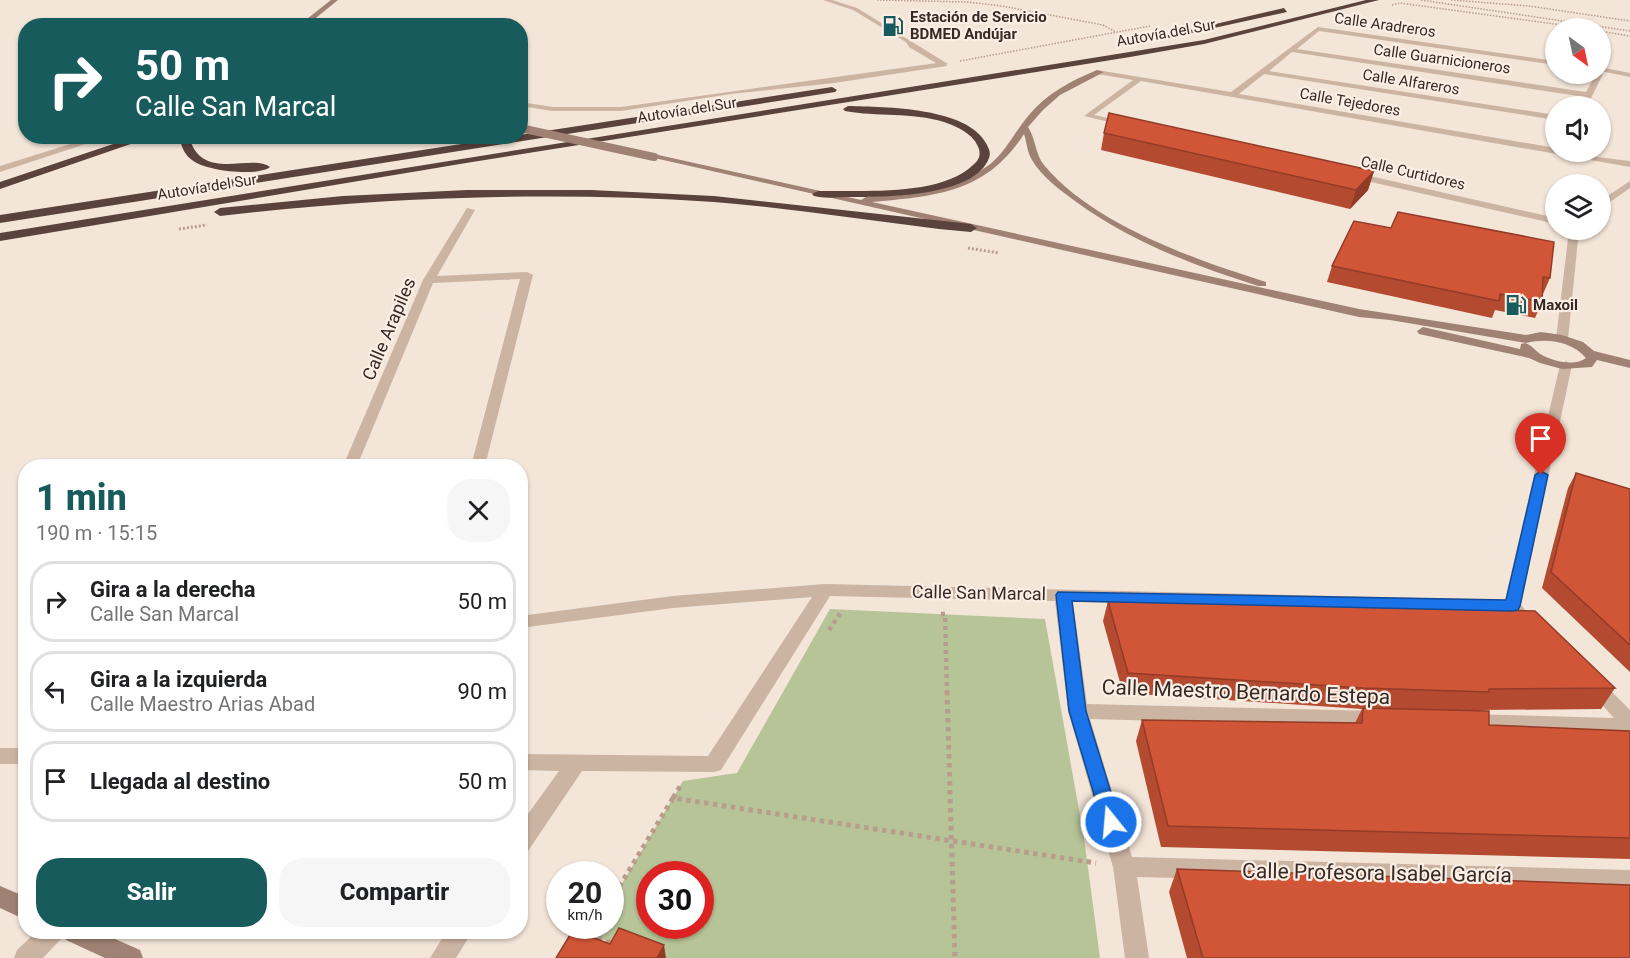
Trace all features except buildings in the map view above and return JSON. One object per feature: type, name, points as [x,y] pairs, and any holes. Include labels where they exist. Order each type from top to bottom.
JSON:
[{"type":"highway","name":"Autovía del Sur","points":[[0,237],[1204,42],[1376,0]]},
{"type":"highway","name":"Autovía del Sur","points":[[1152,39],[1292,8]]},
{"type":"highway","points":[[1100,72],[1204,42]]},
{"type":"highway","name":"Autovía del Sur","points":[[1072,53],[1095,49]]},
{"type":"highway","name":"Autovía del Sur","points":[[528,136],[955,71]]},
{"type":"highway","points":[[425,168],[470,164],[784,115],[845,108],[902,111],[927,115],[965,128],[979,137],[984,144],[985,155],[979,166],[966,176],[940,185],[884,193],[818,194]]},
{"type":"highway","points":[[0,186],[125,144]]},
{"type":"highway","points":[[184,144],[190,156],[202,162],[221,166],[269,166],[378,159]]},
{"type":"highway","name":"Autovía del Sur","points":[[0,219],[476,144]]},
{"type":"highway","points":[[13,235],[333,201],[529,193],[715,200],[971,228]]},
{"type":"street","points":[[312,18],[335,0]]},
{"type":"street","points":[[826,0],[855,9],[909,41],[910,46],[944,64]]},
{"type":"street","name":"Calle Aradreros","points":[[1233,95],[1318,29],[1545,61]]},
{"type":"street","name":"Calle Guarnicioneros","points":[[1290,51],[1589,95]]},
{"type":"street","points":[[528,105],[553,109],[621,109],[944,64]]},
{"type":"street","points":[[851,201],[939,191],[970,182],[989,171],[1014,146],[1036,110],[1052,95],[1073,82],[1100,72]]},
{"type":"street","name":"Calle Tejedores","points":[[1100,72],[1545,150]]},
{"type":"street","name":"Calle Alfareros","points":[[1262,72],[1545,116]]},
{"type":"street","points":[[1611,72],[1630,75]]},
{"type":"street","points":[[1135,127],[1089,116],[1139,79]]},
{"type":"street","points":[[1589,95],[1594,84]]},
{"type":"street","points":[[1024,127],[1029,133],[1036,160],[1061,186],[1095,213],[1137,236],[1203,264],[1401,326],[1508,351],[1531,354],[1547,361],[1566,365],[1588,359],[1630,364]]},
{"type":"street","points":[[528,130],[1359,313],[1390,316],[1526,339],[1541,336],[1562,339],[1579,345],[1588,359],[1630,374]]},
{"type":"street","points":[[0,169],[80,144]]},
{"type":"street","name":"Calle Tejedores","points":[[1611,161],[1630,164]]},
{"type":"street","name":"Calle Curtidores","points":[[1345,174],[1545,219]]},
{"type":"street","points":[[1611,198],[1630,184]]},
{"type":"street","name":"Calle Arapiles","points":[[353,459],[429,280],[470,210]]},
{"type":"street","points":[[1562,339],[1573,240]]},
{"type":"street","points":[[429,280],[527,275],[480,459]]},
{"type":"street","points":[[1526,339],[1524,345],[1531,354]]},
{"type":"street","points":[[1529,622],[1512,606],[1566,365]]},
{"type":"street","points":[[528,762],[714,764],[825,590]]},
{"type":"street","name":"Calle San Marcal","points":[[528,621],[673,602],[825,590],[1512,606]]},
{"type":"street","points":[[1063,595],[1078,711],[1124,867],[1137,958]]},
{"type":"street","points":[[1580,672],[1630,724]]},
{"type":"street","name":"Calle Maestro Bernardo Estepa","points":[[1078,711],[1395,720]]},
{"type":"street","points":[[1454,722],[1630,724]]},
{"type":"street","points":[[0,756],[18,756]]},
{"type":"street","points":[[528,832],[576,763]]},
{"type":"street","name":"Calle Profesora Isabel García","points":[[1124,867],[1630,880]]},
{"type":"street","points":[[0,897],[18,905]]},
{"type":"street","points":[[26,958],[45,939]]},
{"type":"street","points":[[89,939],[131,958]]},
{"type":"street","points":[[442,958],[455,939]]},
{"type":"path","points":[[877,0],[967,2],[1002,6],[1103,25],[1116,32],[1110,35],[944,64]]},
{"type":"path","points":[[1421,0],[1630,31]]},
{"type":"path","points":[[1451,0],[1529,6],[1630,21]]},
{"type":"path","points":[[1611,33],[1630,36]]},
{"type":"path","points":[[174,229],[217,224]]},
{"type":"path","points":[[958,246],[1001,254]]},
{"type":"path","points":[[824,638],[843,609],[854,610]]},
{"type":"path","points":[[933,614],[945,614],[956,958]]},
{"type":"path","points":[[624,879],[683,781]]},
{"type":"path","points":[[673,798],[1124,867]]},
{"type":"path","points":[[602,939],[621,946]]},
{"type":"green space","points":[[830,609],[1045,619],[1084,838],[1100,958],[650,958],[601,939],[624,939],[624,880],[683,781],[737,773]]},
{"type":"place","name":"Estación de Servicio BDMED Andújar","points":[[893,26]]},
{"type":"place","name":"Maxoil","points":[[1516,305]]},
{"type":"route","points":[[1111,822],[1078,711],[1063,595],[1512,606],[1541,475]]}]
